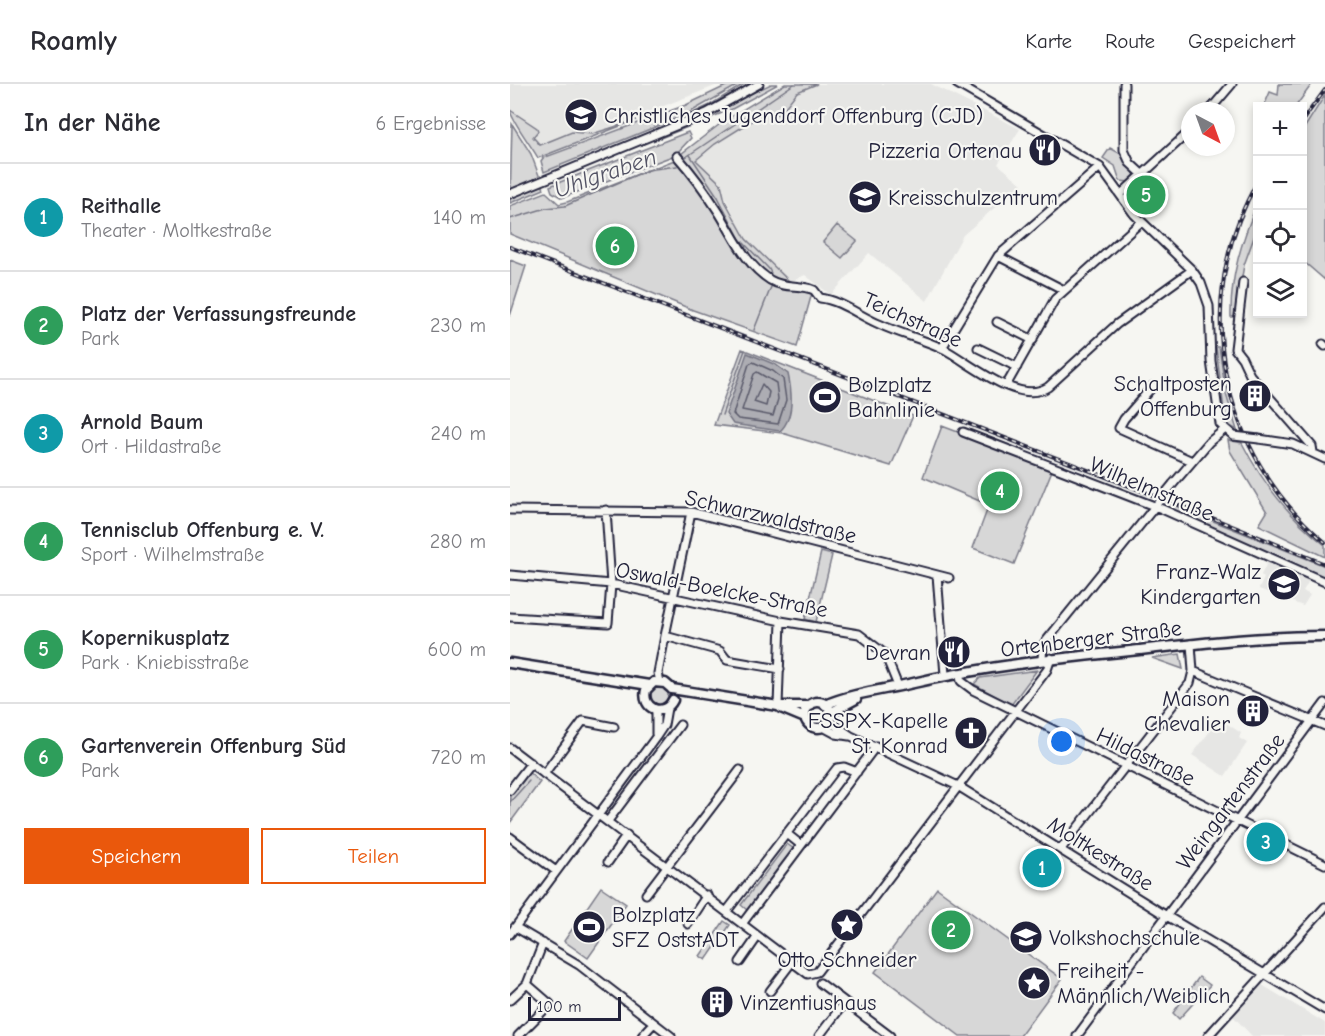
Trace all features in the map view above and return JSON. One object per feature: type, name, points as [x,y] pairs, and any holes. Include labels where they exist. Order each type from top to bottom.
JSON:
[{"type":"main road","name":"Ortenberger Straße","points":[[827,717],[863,696],[898,686],[945,675],[1047,658],[1251,638],[1325,636]]},
{"type":"main road","points":[[510,663],[579,672],[629,683],[649,685],[660,682],[672,689],[777,706],[810,706],[817,703],[827,717],[812,727],[806,718],[777,706]]},
{"type":"main road","points":[[629,683],[645,696],[649,706],[656,710],[704,695]]},
{"type":"main road","points":[[645,696],[649,685]]},
{"type":"main road","points":[[670,704],[672,689]]},
{"type":"main road","points":[[806,718],[810,706]]},
{"type":"street","points":[[510,194],[707,112],[759,84]]},
{"type":"street","points":[[957,84],[1100,167],[1141,222],[1192,270],[1201,283],[1209,306],[1211,361],[1218,415],[1224,430],[1234,436],[1293,444],[1325,459]]},
{"type":"street","points":[[1124,84],[1124,150],[1130,163],[1143,175]]},
{"type":"street","points":[[1217,102],[1232,84]]},
{"type":"street","points":[[1120,194],[1181,139]]},
{"type":"street","name":"Teichstraße","points":[[677,156],[716,208],[733,241],[749,261],[769,279],[783,287],[814,290],[820,298],[879,325],[942,348],[983,375],[1025,392],[1041,392],[1126,316],[1192,270]]},
{"type":"street","points":[[942,348],[998,256],[1100,167]]},
{"type":"street","points":[[1007,384],[1055,299],[1141,222]]},
{"type":"street","points":[[998,256],[1064,290]]},
{"type":"street","points":[[1243,282],[1235,349],[1250,375],[1312,446],[1313,452]]},
{"type":"street","points":[[997,322],[1033,340]]},
{"type":"street","points":[[978,348],[1017,367]]},
{"type":"street","points":[[1153,386],[1119,428],[1192,461]]},
{"type":"street","points":[[510,748],[808,974],[816,972],[1047,669],[1047,658],[1043,645],[1192,461],[1209,442],[1224,430]]},
{"type":"street","name":"Wilhelmstraße","points":[[963,432],[1157,504],[1325,582]]},
{"type":"street","name":"Schwarzwaldstraße","points":[[510,510],[691,512],[949,578]]},
{"type":"street","points":[[510,617],[608,623],[611,584],[606,510]]},
{"type":"street","points":[[660,682],[658,673],[664,636],[691,512]]},
{"type":"street","name":"Oswald-Boelcke-Straße","points":[[510,575],[611,584],[781,621],[851,632],[866,637],[885,654],[898,686]]},
{"type":"street","points":[[937,575],[945,675]]},
{"type":"street","points":[[777,706],[781,621]]},
{"type":"street","points":[[664,636],[720,651],[727,660],[780,669]]},
{"type":"street","points":[[1061,849],[1190,683],[1193,671],[1191,644]]},
{"type":"street","points":[[1193,671],[1325,726]]},
{"type":"street","name":"Hildastraße","points":[[959,673],[967,686],[1014,711],[1325,864]]},
{"type":"street","name":"Weingartenstraße","points":[[1077,1036],[1325,703]]},
{"type":"street","points":[[670,704],[656,737],[512,929],[543,943],[579,964],[670,1036]]},
{"type":"street","points":[[656,710],[658,718],[656,737]]},
{"type":"street","name":"Moltkestraße","points":[[827,717],[836,734],[851,736],[876,746],[958,786],[1165,915],[1325,1010]]},
{"type":"street","points":[[544,774],[584,722],[614,727]]},
{"type":"street","points":[[608,821],[680,725]]},
{"type":"street","points":[[742,924],[876,746]]},
{"type":"street","points":[[510,790],[531,763]]},
{"type":"street","points":[[727,911],[837,768],[844,767],[856,772]]},
{"type":"street","points":[[646,894],[740,771]]},
{"type":"street","points":[[786,833],[801,845]]},
{"type":"street","points":[[608,862],[627,835]]},
{"type":"street","points":[[510,837],[556,871]]},
{"type":"street","points":[[688,924],[706,895]]},
{"type":"street","points":[[1208,1036],[1238,1009],[1325,907]]},
{"type":"street","points":[[740,962],[758,936]]},
{"type":"street","points":[[510,1000],[527,984],[543,943]]},
{"type":"street","points":[[770,991],[792,962]]},
{"type":"street","points":[[820,983],[890,1036]]},
{"type":"street","points":[[518,1036],[550,1004],[527,984]]},
{"type":"street","points":[[819,1036],[845,1002]]},
{"type":"street","points":[[642,1036],[654,1023]]},
{"type":"shaded area","name":"Christliches Jugenddorf Offenburg (CJD)","points":[[510,84],[720,84],[592,134],[572,132],[540,145],[533,137],[537,128],[510,110]]},
{"type":"shaded area","points":[[730,84],[740,84],[687,114],[544,172],[541,161],[543,158],[686,105]]},
{"type":"shaded area","points":[[744,84],[751,84],[690,117],[643,137],[710,105]]},
{"type":"shaded area","points":[[771,84],[778,84],[732,109],[653,141]]},
{"type":"shaded area","points":[[785,84],[817,84],[797,92],[779,115],[770,111],[763,114],[715,144],[696,160],[721,184],[725,201],[746,239],[792,284],[767,275],[757,266],[681,154],[724,121]]},
{"type":"shaded area","name":"Kreisschulzentrum","points":[[817,84],[931,84],[1020,129],[998,164],[1022,184],[963,235],[927,301],[869,253],[831,295],[805,275],[790,282],[746,239],[720,187],[696,160],[715,144],[763,114],[770,111],[779,114],[797,92]]},
{"type":"shaded area","points":[[1279,84],[1312,84],[1299,102],[1266,102],[1270,92],[1278,95]]},
{"type":"shaded area","points":[[1325,95],[1325,280],[1307,264],[1307,124]]},
{"type":"shaded area","points":[[510,110],[537,128],[538,131],[533,137],[540,145],[572,132],[592,134],[636,120],[538,158],[517,126]]},
{"type":"shaded area","points":[[512,124],[531,154],[544,189],[510,203]]},
{"type":"shaded area","points":[[688,132],[691,138],[675,155],[562,198],[552,192],[550,186]]},
{"type":"shaded area","points":[[1110,148],[1121,154],[1132,170],[1135,176],[1130,182],[1120,181],[1115,166],[1103,158]]},
{"type":"shaded area","points":[[677,159],[722,222],[738,251],[768,282],[775,287],[812,293],[797,347],[693,310],[510,234],[510,206],[546,192],[559,204],[567,202]]},
{"type":"shaded area","points":[[1147,182],[1158,193],[1137,209],[1134,203]]},
{"type":"shaded area","points":[[1253,214],[1253,240],[1244,265],[1235,317],[1231,317],[1238,259]]},
{"type":"shaded area","points":[[837,225],[857,241],[842,258],[823,242]]},
{"type":"shaded area","points":[[510,260],[526,266],[510,316]]},
{"type":"shaded area","points":[[1216,347],[1219,347],[1226,394],[1237,430],[1230,426],[1225,418]]},
{"type":"shaded area","points":[[742,349],[913,416],[891,466],[782,433],[714,425]]},
{"type":"shaded area","points":[[942,426],[1053,468],[1014,564],[973,548],[989,505],[923,477]]},
{"type":"shaded area","points":[[1228,440],[1242,443],[1278,499],[1325,545],[1325,557],[1259,525],[1267,512],[1230,451]]},
{"type":"shaded area","points":[[1166,502],[1325,566],[1325,578],[1166,508]]},
{"type":"shaded area","points":[[821,552],[832,555],[816,622],[805,619]]},
{"type":"shaded area","name":"Franz-Walz Kindergarten","points":[[1268,561],[1310,579],[1303,591],[1310,595],[1303,606],[1259,589],[1264,578],[1261,575]]},
{"type":"shaded area","points":[[1180,654],[1183,669],[1152,658]]},
{"type":"shaded area","points":[[1037,670],[1011,705],[974,684],[980,678]]},
{"type":"shaded area","points":[[659,686],[665,689],[668,695],[665,701],[659,704],[653,701],[650,695],[653,689]]},
{"type":"shaded area","points":[[1223,721],[1241,733],[1239,738],[1247,743],[1225,776],[1192,755],[1213,727],[1217,730]]},
{"type":"shaded area","points":[[527,771],[540,782],[510,823],[510,794]]},
{"type":"shaded area","points":[[787,844],[794,849],[747,910],[741,905]]},
{"type":"shaded area","points":[[601,887],[626,904],[588,958],[564,941]]},
{"type":"shaded area","points":[[937,888],[1062,979],[1020,1036],[960,1036],[875,972]]},
{"type":"shaded area","points":[[724,921],[730,925],[706,960],[700,956]]},
{"type":"shaded area","points":[[1199,977],[1210,985],[1179,1019],[1173,1013]]},
{"type":"shaded area","points":[[1262,985],[1325,1023],[1325,1036],[1252,1036],[1233,1016]]},
{"type":"water","points":[[747,353],[776,365],[788,374],[791,389],[790,412],[780,431],[733,424],[726,414]]},
{"type":"waterway","name":"Uhlgraben","points":[[686,157],[794,84]]},
{"type":"waterway","points":[[690,155],[718,197],[740,239],[771,273]]},
{"type":"waterway","name":"Uhlgraben","points":[[510,219],[546,208],[565,206],[647,170],[677,166]]},
{"type":"waterway","points":[[754,330],[771,287]]},
{"type":"waterway","points":[[722,415],[745,350]]},
{"type":"waterway","points":[[568,747],[584,726],[598,727]]},
{"type":"waterway","points":[[510,802],[529,781]]},
{"type":"railway","points":[[1307,114],[1325,90]]},
{"type":"railway","points":[[1253,191],[1236,227],[1224,276],[1221,325],[1226,374],[1239,421],[1260,466],[1289,506],[1325,542]]},
{"type":"railway","points":[[510,247],[1215,519],[1325,564]]},
{"type":"place","name":"Christliches Jugenddorf Offenburg (CJD)","points":[[581,115]]},
{"type":"place","name":"Pizzeria Ortenau","points":[[1045,150]]},
{"type":"place","name":"Kopernikusplatz","points":[[1146,195]]},
{"type":"place","name":"Kreisschulzentrum","points":[[865,197]]},
{"type":"place","name":"Gartenverein Offenburg Süd","points":[[615,246]]},
{"type":"place","name":"Schaltposten Offenburg","points":[[1255,396]]},
{"type":"place","name":"Bolzplatz Bahnlinie","points":[[825,397]]},
{"type":"place","name":"Tennisclub Offenburg e. V.","points":[[1000,491]]},
{"type":"place","name":"Franz-Walz Kindergarten","points":[[1284,584]]},
{"type":"place","name":"Devran","points":[[954,652]]},
{"type":"place","name":"Maison Chevalier","points":[[1253,711]]},
{"type":"place","name":"FSSPX-Kapelle St. Konrad","points":[[971,733]]},
{"type":"place","name":"Arnold Baum","points":[[1266,842]]},
{"type":"place","name":"Reithalle","points":[[1042,868]]},
{"type":"place","name":"Otto Schneider","points":[[847,925]]},
{"type":"place","name":"Bolzplatz SFZ OststADT","points":[[589,927]]},
{"type":"place","name":"Platz der Verfassungsfreunde","points":[[951,930]]},
{"type":"place","name":"Volkshochschule","points":[[1026,937]]},
{"type":"place","name":"Freiheit - Männlich/Weiblich","points":[[1034,983]]},
{"type":"place","name":"Vinzentiushaus","points":[[717,1002]]}]
